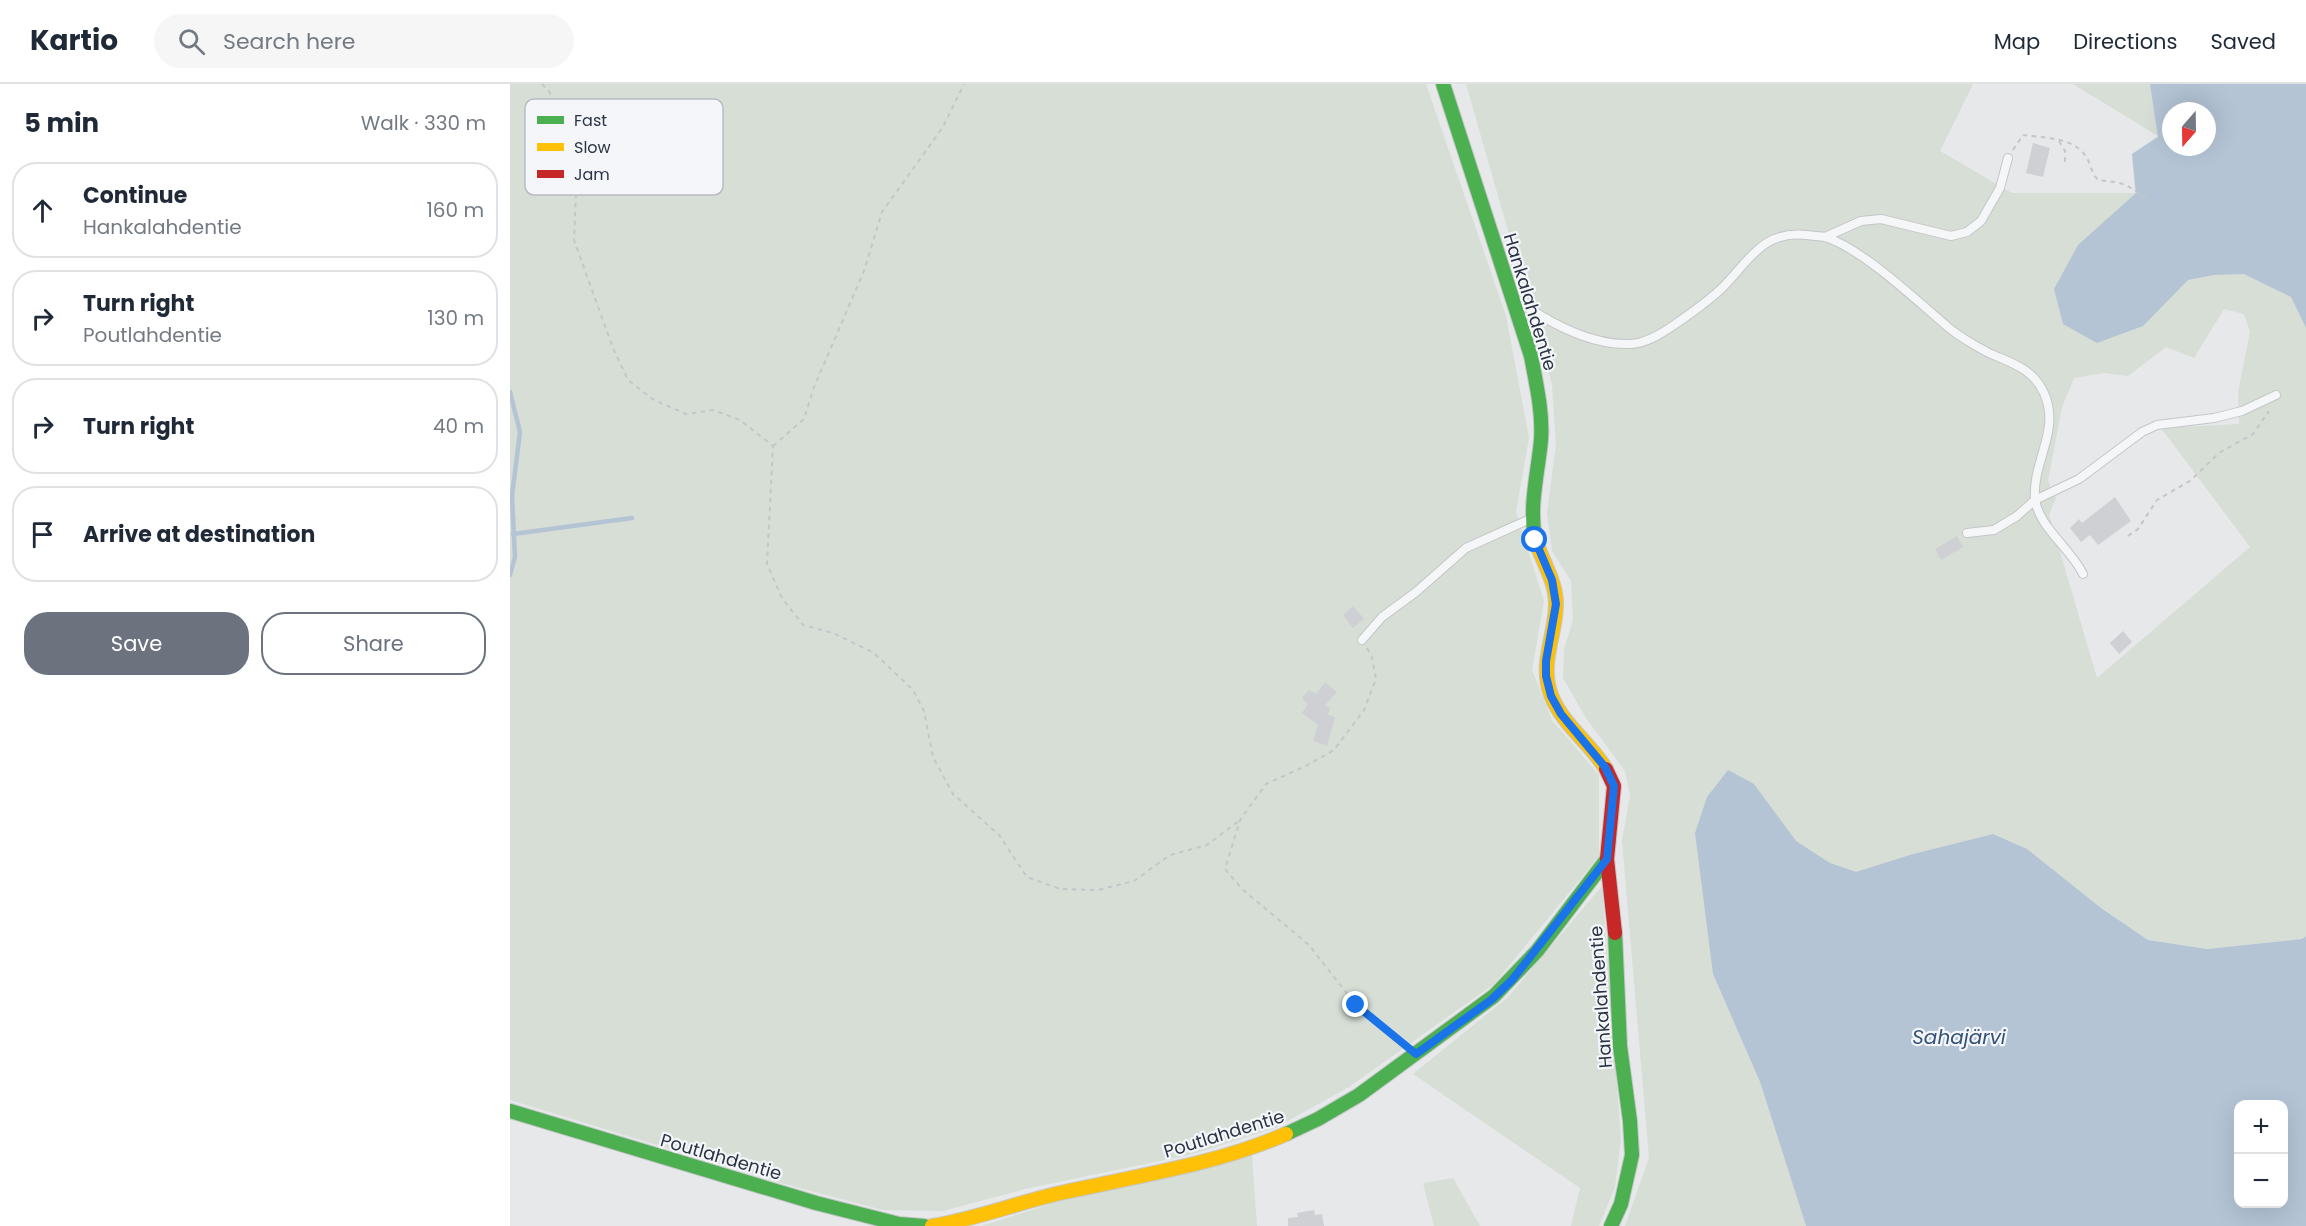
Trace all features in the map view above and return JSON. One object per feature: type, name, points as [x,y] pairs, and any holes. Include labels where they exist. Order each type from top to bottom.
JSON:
[{"type":"street","name":"Hankalahdentie","points":[[1443,84],[1531,356],[1540,406],[1541,437],[1531,518],[1535,540],[1552,580],[1556,604],[1546,661],[1546,676],[1551,696],[1561,714],[1605,767],[1614,786],[1607,859],[1615,933],[1620,1046],[1630,1120],[1632,1155],[1622,1204],[1611,1226]]},
{"type":"street","name":"Poutlahdentie","points":[[932,1226],[956,1223],[1012,1205],[1212,1160],[1275,1139],[1310,1124],[1337,1109],[1491,1000],[1512,980],[1607,859]]},
{"type":"street","name":"Poutlahdentie","points":[[510,1111],[816,1203],[899,1224],[924,1226]]},
{"type":"lane","points":[[1825,237],[1861,221],[1881,219],[1951,236],[1967,232],[1981,221],[2000,188],[2008,158]]},
{"type":"lane","points":[[1510,296],[1561,326],[1602,341],[1630,344],[1649,340],[1663,333],[1706,302],[1762,244],[1778,237],[1795,234],[1825,237],[1874,266],[1957,334],[1988,352],[2030,371],[2044,392],[2049,411],[2050,429],[2036,480],[2035,500],[2045,524],[2078,563],[2083,574]]},
{"type":"lane","points":[[1524,334],[1533,325],[1547,319]]},
{"type":"lane","points":[[1967,533],[1994,530],[2017,516],[2035,500],[2079,479],[2142,432],[2157,425],[2214,418],[2242,411],[2276,395]]},
{"type":"lane","points":[[1362,640],[1382,617],[1416,592],[1466,548],[1531,518]]},
{"type":"path","points":[[542,84],[552,99]]},
{"type":"path","points":[[964,84],[943,127],[882,212],[864,271],[814,387],[804,419],[773,446],[767,564],[782,598],[803,625],[833,633],[874,653],[913,690],[924,711],[933,757],[953,794],[999,835],[1027,877],[1060,889],[1098,890],[1134,881],[1170,855],[1207,845],[1240,820],[1266,784],[1334,750],[1364,710],[1376,679],[1372,657],[1362,640]]},
{"type":"path","points":[[2008,158],[2023,135],[2070,143],[2085,155],[2098,180],[2127,185],[2148,199]]},
{"type":"path","points":[[2059,141],[2063,145],[2065,163]]},
{"type":"path","points":[[576,195],[574,240],[628,380],[654,400],[686,414],[714,410],[740,420],[773,446]]},
{"type":"path","points":[[2128,536],[2138,529],[2157,500],[2190,481],[2219,453],[2253,434],[2268,414],[2276,395]]},
{"type":"path","points":[[1240,820],[1225,869],[1242,889],[1309,945],[1356,1005],[1416,1054]]},
{"type":"shaded area","points":[[510,84],[1426,84],[1506,316],[1529,438],[1516,512],[1544,601],[1532,670],[1552,720],[1599,775],[1599,856],[1494,984],[1349,1087],[1275,1128],[1193,1154],[1025,1189],[943,1211],[883,1210],[781,1183],[510,1100]]},
{"type":"shaded area","points":[[1466,84],[1973,84],[1940,151],[2012,193],[2135,193],[2132,154],[2158,136],[2073,84],[2306,84],[2306,936],[2302,939],[2207,949],[2148,940],[2101,908],[1713,974],[1760,1082],[1806,1226],[1625,1226],[1649,1158],[1622,841],[1630,795],[1625,771],[1586,718],[1563,678],[1564,649],[1573,620],[1571,581],[1552,551],[1547,513],[1556,444],[1552,384]],"holes":[[[2224,309],[2244,314],[2250,332],[2238,392],[2239,424],[2161,428],[2250,547],[2097,678],[2049,514],[2056,498],[2048,481],[2062,407],[2074,378],[2104,373],[2128,376],[2166,347],[2194,358]]]},
{"type":"shaded area","points":[[1602,886],[1621,1140],[1615,1187],[1599,1226],[1571,1226],[1580,1188],[1413,1074],[1508,997]]},
{"type":"shaded area","points":[[1252,1155],[1257,1226],[981,1226],[1066,1199]]},
{"type":"shaded area","points":[[1453,1178],[1480,1226],[1434,1226],[1423,1183]]},
{"type":"water","points":[[2150,84],[2306,84],[2306,328],[2291,297],[2244,274],[2214,275],[2188,280],[2143,326],[2097,343],[2063,324],[2054,289],[2078,245],[2136,193],[2132,154],[2158,137]]},
{"type":"water","name":"Sahajärvi","points":[[1728,770],[1754,784],[1796,841],[1830,863],[1856,872],[1913,854],[1993,834],[2027,849],[2101,908],[2148,940],[2207,949],[2302,939],[2306,936],[2306,1226],[1806,1226],[1760,1082],[1713,974],[1695,833],[1707,797]]},
{"type":"building","points":[[2033,143],[2050,148],[2043,177],[2026,173]]},
{"type":"building","points":[[2115,497],[2131,521],[2098,545],[2090,535],[2081,542],[2070,528],[2079,519],[2082,523]]},
{"type":"building","points":[[1957,536],[1963,547],[1941,560],[1935,549]]},
{"type":"building","points":[[1353,606],[1364,619],[1353,628],[1343,615]]},
{"type":"building","points":[[2123,631],[2132,642],[2119,654],[2110,643]]},
{"type":"building","points":[[1325,682],[1337,692],[1325,705],[1330,708],[1328,715],[1335,717],[1327,746],[1313,741],[1318,725],[1302,713],[1308,704],[1302,698],[1309,690],[1316,694]]},
{"type":"building","points":[[1314,1210],[1315,1215],[1322,1214],[1324,1226],[1288,1226],[1288,1218],[1298,1217],[1297,1213]]},
{"type":"waterway","points":[[510,392],[520,432],[512,496],[515,557],[510,575]]},
{"type":"waterway","points":[[513,534],[632,518]]},
{"type":"traffic: fast","points":[[1443,84],[1531,356],[1541,419],[1541,440],[1533,501],[1535,538]]},
{"type":"traffic: fast","points":[[1286,1134],[1318,1119],[1359,1095],[1494,996],[1537,951],[1607,859]]},
{"type":"traffic: fast","points":[[1611,1226],[1621,1204],[1632,1155],[1620,1046],[1615,933]]},
{"type":"traffic: fast","points":[[510,1111],[816,1203],[899,1224],[924,1226]]},
{"type":"traffic: slow","points":[[1535,538],[1551,578],[1556,604],[1547,660],[1551,695],[1562,715],[1606,769]]},
{"type":"traffic: slow","points":[[932,1226],[1060,1193],[1203,1162],[1286,1134]]},
{"type":"traffic: jam","points":[[1606,769],[1614,786],[1607,859],[1615,933]]},
{"type":"route","points":[[1356,1005],[1416,1054],[1491,1000],[1512,980],[1607,859],[1614,786],[1605,767],[1561,714],[1551,696],[1546,676],[1546,661],[1556,604],[1552,580],[1535,540]]}]
